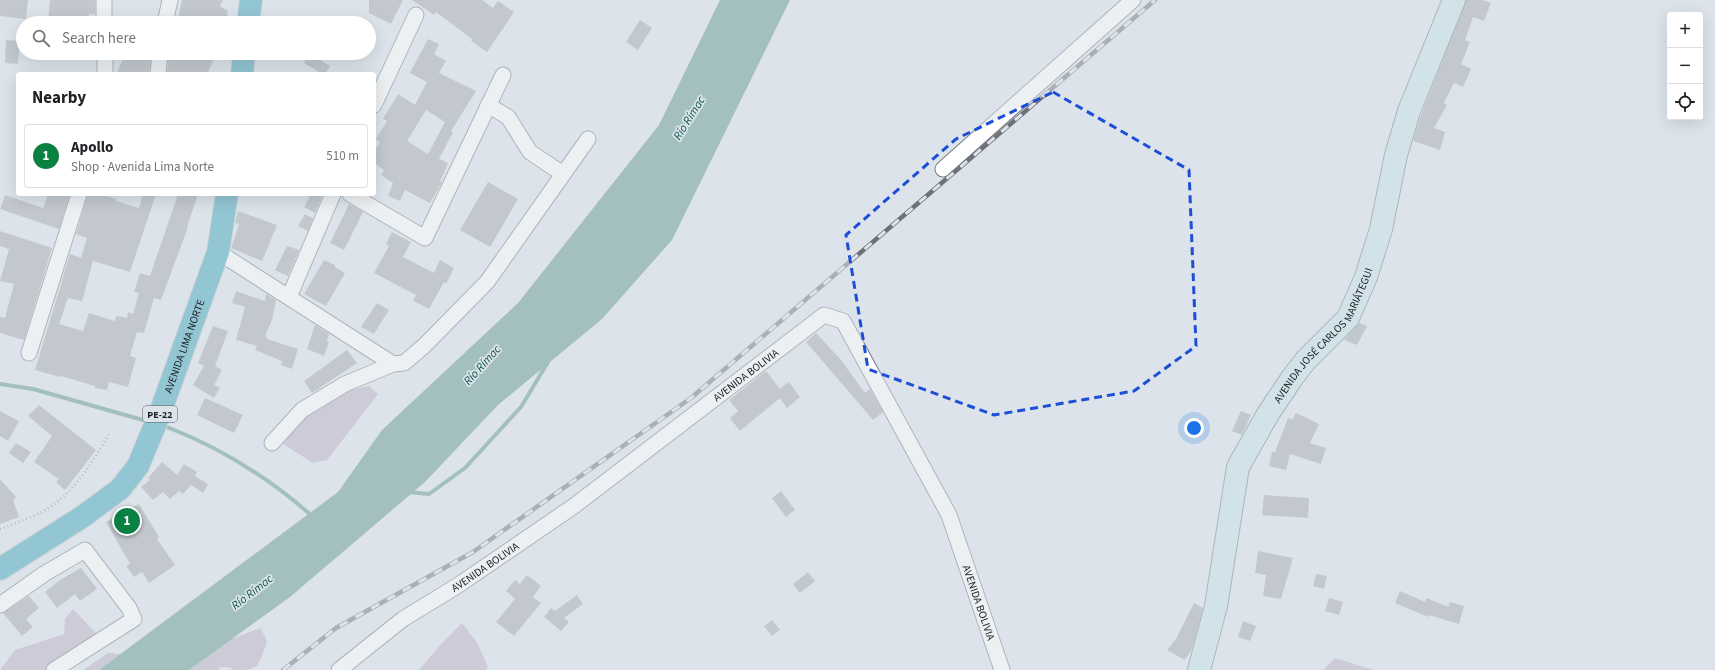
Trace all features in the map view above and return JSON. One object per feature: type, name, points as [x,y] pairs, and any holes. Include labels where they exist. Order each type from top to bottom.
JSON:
[{"type":"highway","points":[[249,16],[252,0]]},
{"type":"highway","points":[[242,72],[243,60]]},
{"type":"highway","name":"AVENIDA LIMA NORTE","points":[[0,569],[82,517],[120,489],[138,466],[160,413],[218,252],[227,196]]},
{"type":"street","points":[[104,0],[104,16]]},
{"type":"street","points":[[167,16],[170,0]]},
{"type":"street","points":[[943,169],[1133,0]]},
{"type":"street","name":"AVENIDA JOSÉ CARLOS MARIÁTEGUI","points":[[1199,670],[1216,606],[1238,467],[1268,414],[1292,378],[1306,360],[1348,318],[1366,277],[1381,229],[1396,155],[1409,111],[1454,0]]},
{"type":"street","points":[[376,101],[416,15]]},
{"type":"street","points":[[105,60],[105,72]]},
{"type":"street","points":[[158,72],[159,60]]},
{"type":"street","points":[[353,196],[425,238],[503,75]]},
{"type":"street","points":[[488,105],[508,117],[530,152],[563,174]]},
{"type":"street","points":[[272,443],[302,410],[345,384],[393,364],[404,363],[424,346],[487,282],[588,139]]},
{"type":"street","points":[[29,353],[78,196]]},
{"type":"street","points":[[289,298],[332,196]]},
{"type":"street","points":[[218,252],[393,364]]},
{"type":"street","name":"AVENIDA BOLIVIA","points":[[339,670],[403,619],[457,586],[574,506],[824,315],[843,321],[949,515],[1002,670]]},
{"type":"street","points":[[0,605],[44,574],[85,550],[129,608],[134,619],[54,670]]},
{"type":"path","points":[[0,529],[41,512],[64,498],[90,466],[109,434]]},
{"type":"highlighted area","points":[[1053,92],[1189,170],[1196,346],[1134,391],[994,415],[868,369],[846,235],[956,139]]},
{"type":"shaded area","points":[[369,386],[378,394],[327,460],[313,463],[283,444],[310,408],[337,393]]},
{"type":"shaded area","points":[[73,609],[96,633],[75,653],[53,670],[0,670],[15,650],[64,634],[65,619]]},
{"type":"shaded area","points":[[462,623],[478,644],[488,667],[486,670],[419,670],[441,644]]},
{"type":"shaded area","points":[[261,628],[267,642],[259,663],[256,666],[247,669],[231,670],[232,668],[221,667],[218,670],[189,670],[231,639]]},
{"type":"shaded area","points":[[108,653],[121,654],[99,670],[83,670]]},
{"type":"shaded area","points":[[1335,658],[1374,670],[1323,670]]},
{"type":"water","name":"Río Rímac","points":[[720,0],[790,0],[672,240],[602,319],[498,405],[425,482],[290,597],[189,670],[99,670],[338,492],[382,430],[518,303],[659,125]]},
{"type":"building","points":[[0,0],[28,0],[26,16],[16,16],[16,18],[0,16]]},
{"type":"building","points":[[50,0],[95,0],[95,14],[89,14],[89,16],[49,16]]},
{"type":"building","points":[[182,0],[223,0],[220,6],[228,11],[227,16],[179,16]]},
{"type":"building","points":[[369,0],[403,0],[391,24],[369,13]]},
{"type":"building","points":[[412,0],[482,0],[493,8],[498,1],[514,12],[487,52],[471,41],[472,39],[436,12],[434,15]]},
{"type":"building","points":[[1466,0],[1483,0],[1491,3],[1484,21],[1473,17],[1465,40],[1470,42],[1461,64],[1471,69],[1463,87],[1454,83],[1444,103],[1447,105],[1434,128],[1445,132],[1440,150],[1413,141],[1421,115]]},
{"type":"building","points":[[640,20],[652,28],[638,50],[626,42]]},
{"type":"building","points":[[428,39],[439,44],[434,54],[446,61],[439,73],[476,91],[451,131],[453,132],[439,159],[448,163],[440,182],[442,182],[430,203],[405,190],[400,201],[388,196],[393,183],[381,175],[384,170],[376,164],[376,149],[380,142],[376,139],[387,121],[383,119],[398,94],[415,105],[427,82],[410,73]],"holes":[[[426,110],[445,122],[428,154],[407,141]]]},
{"type":"building","points":[[6,40],[16,41],[16,60],[18,60],[18,64],[5,63]]},
{"type":"building","points":[[123,60],[151,60],[149,72],[117,72]]},
{"type":"building","points":[[168,60],[214,60],[208,72],[167,72]]},
{"type":"building","points":[[306,60],[320,60],[330,66],[326,72],[319,72],[304,63]]},
{"type":"building","points":[[488,182],[518,199],[490,247],[460,230]]},
{"type":"building","points":[[5,195],[43,208],[47,196],[69,196],[59,229],[0,209]]},
{"type":"building","points":[[87,196],[107,196],[116,199],[116,201],[139,208],[142,196],[155,196],[130,272],[93,261],[82,301],[68,298],[59,324],[83,331],[89,313],[115,321],[116,316],[127,318],[128,312],[133,314],[139,293],[134,292],[140,273],[150,276],[177,196],[197,196],[188,227],[161,300],[154,298],[144,333],[137,332],[130,356],[136,358],[128,387],[109,382],[107,390],[95,388],[95,386],[35,370],[70,254],[81,258],[87,238],[76,234]]},
{"type":"building","points":[[310,196],[322,196],[315,213],[304,207]]},
{"type":"building","points":[[349,204],[363,212],[344,250],[330,243]]},
{"type":"building","points":[[238,211],[277,225],[262,261],[231,248],[239,224],[235,223]]},
{"type":"building","points":[[305,214],[313,218],[308,231],[298,226]]},
{"type":"building","points":[[0,231],[52,248],[24,340],[0,333],[0,317],[5,318],[14,284],[0,281],[9,249],[0,246]]},
{"type":"building","points":[[392,232],[411,242],[403,257],[434,273],[440,260],[454,268],[446,284],[444,282],[429,309],[413,301],[416,295],[374,273],[389,246],[386,244]]},
{"type":"building","points":[[287,246],[299,250],[288,276],[275,270]]},
{"type":"building","points":[[324,260],[335,265],[335,267],[345,273],[326,306],[304,294]]},
{"type":"building","points":[[236,291],[265,301],[266,294],[276,300],[272,320],[265,336],[267,339],[298,349],[292,369],[281,365],[282,361],[255,350],[257,346],[236,340],[245,307],[232,303]]},
{"type":"building","points":[[377,303],[389,310],[374,334],[361,327]]},
{"type":"building","points":[[1359,323],[1367,326],[1357,345],[1344,340]]},
{"type":"building","points":[[315,325],[329,334],[327,341],[329,342],[324,356],[307,349]]},
{"type":"building","points":[[213,326],[228,331],[215,366],[222,370],[214,385],[220,388],[214,398],[193,385],[204,366],[198,363]]},
{"type":"building","points":[[816,333],[841,360],[865,393],[870,389],[883,412],[873,420],[806,342]]},
{"type":"building","points":[[347,350],[357,363],[312,393],[304,381]]},
{"type":"building","points":[[766,371],[780,389],[789,382],[800,397],[787,408],[780,398],[740,431],[730,418],[738,411],[729,400]]},
{"type":"building","points":[[205,398],[243,415],[234,433],[197,415]]},
{"type":"building","points":[[39,405],[96,450],[65,490],[56,482],[59,479],[34,462],[52,436],[28,416]]},
{"type":"building","points":[[0,411],[19,421],[8,441],[0,436]]},
{"type":"building","points":[[1241,411],[1251,415],[1242,435],[1232,431]]},
{"type":"building","points":[[1296,413],[1319,424],[1310,443],[1326,448],[1321,464],[1290,454],[1286,470],[1269,466],[1272,452],[1275,452],[1288,418],[1292,420]]},
{"type":"building","points":[[16,443],[31,452],[23,463],[9,453]]},
{"type":"building","points":[[162,462],[177,475],[184,464],[197,472],[195,476],[208,484],[203,493],[191,485],[183,494],[179,491],[170,499],[163,492],[153,500],[141,487],[150,480],[148,478]]},
{"type":"building","points":[[0,479],[16,497],[13,500],[19,517],[0,524]]},
{"type":"building","points":[[781,491],[795,510],[786,517],[772,498]]},
{"type":"building","points":[[1264,495],[1309,498],[1308,518],[1262,515]]},
{"type":"building","points":[[139,504],[159,537],[157,539],[175,565],[149,583],[142,572],[134,577],[126,566],[130,564],[106,522]]},
{"type":"building","points":[[1258,551],[1293,558],[1281,599],[1263,596],[1266,575],[1255,573]]},
{"type":"building","points":[[81,568],[97,589],[80,601],[75,594],[57,608],[45,592],[60,580]]},
{"type":"building","points":[[808,572],[815,581],[800,593],[793,584]]},
{"type":"building","points":[[1316,574],[1327,576],[1324,589],[1313,586]]},
{"type":"building","points":[[527,575],[541,586],[533,597],[541,603],[514,636],[496,622],[515,599],[506,591],[515,580],[520,584]]},
{"type":"building","points":[[1400,591],[1425,602],[1427,598],[1448,607],[1450,602],[1464,606],[1459,624],[1429,615],[1428,617],[1395,603]]},
{"type":"building","points":[[577,595],[583,604],[564,618],[569,622],[561,631],[544,617],[551,608],[555,611]]},
{"type":"building","points":[[29,596],[39,608],[26,619],[33,627],[22,636],[3,613]]},
{"type":"building","points":[[1329,598],[1343,602],[1339,615],[1325,611]]},
{"type":"building","points":[[1194,603],[1203,608],[1192,649],[1185,660],[1167,650],[1176,639]]},
{"type":"building","points":[[772,620],[780,630],[772,636],[764,626]]},
{"type":"building","points":[[1243,621],[1256,626],[1250,641],[1238,637]]},
{"type":"waterway","points":[[407,492],[429,494],[465,468],[521,407],[548,362]]},
{"type":"waterway","points":[[0,384],[33,389],[143,420]]},
{"type":"waterway","points":[[167,427],[206,444],[244,465],[279,489],[312,516]]},
{"type":"railway","points":[[283,670],[336,628],[473,552],[691,398],[1155,0]]},
{"type":"place","name":"Apollo","points":[[127,521]]}]
